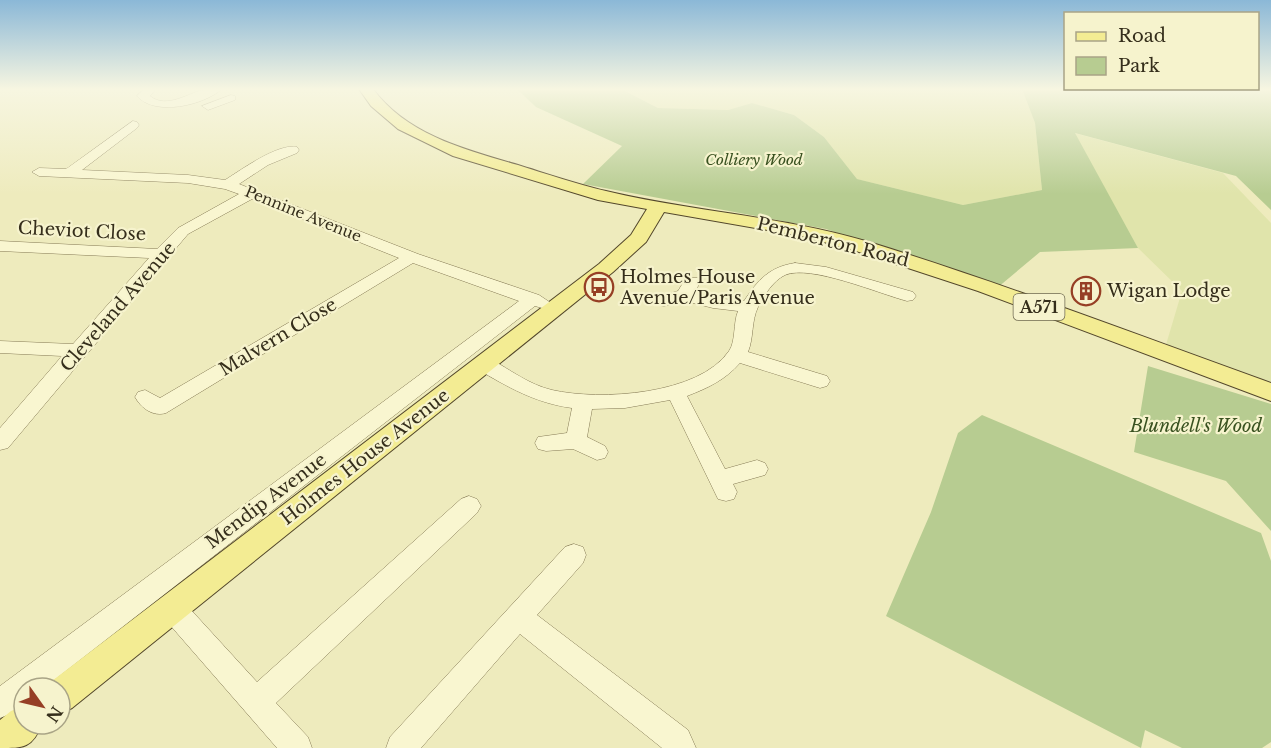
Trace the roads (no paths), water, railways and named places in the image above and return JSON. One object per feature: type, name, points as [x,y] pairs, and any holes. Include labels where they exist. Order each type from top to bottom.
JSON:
[{"type":"main road","name":"Pemberton Road","points":[[402,124],[420,136],[459,153],[583,191],[811,233],[922,264],[1271,392]]},
{"type":"main road","points":[[583,191],[624,210],[636,224],[606,268]]},
{"type":"main road","name":"Holmes House Avenue","points":[[72,687],[484,364],[544,303],[606,268],[639,238],[658,206]]},
{"type":"main road","points":[[639,238],[675,220],[718,216]]},
{"type":"street","points":[[68,174],[131,124]]},
{"type":"street","points":[[228,185],[264,162],[292,150]]},
{"type":"street","name":"Pennine Avenue","points":[[39,172],[188,179],[228,185],[253,193],[338,230],[544,303]]},
{"type":"street","name":"Cleveland Avenue","points":[[0,442],[183,231],[253,193]]},
{"type":"street","name":"Cheviot Close","points":[[0,246],[161,254]]},
{"type":"street","name":"Malvern Close","points":[[145,398],[159,408],[412,257]]},
{"type":"street","points":[[484,364],[552,398],[584,402],[652,398],[676,393],[720,372],[737,355],[749,307],[772,276],[784,270],[801,267],[907,296]]},
{"type":"street","points":[[664,301],[689,289],[713,303],[749,307]]},
{"type":"street","name":"Mendip Avenue","points":[[0,704],[544,303]]},
{"type":"street","points":[[0,346],[79,351]]},
{"type":"street","points":[[737,355],[820,381]]},
{"type":"street","points":[[676,393],[723,486],[757,470]]},
{"type":"street","points":[[576,441],[584,402]]},
{"type":"street","points":[[546,443],[576,441],[597,452]]},
{"type":"street","points":[[255,702],[469,506]]},
{"type":"street","points":[[402,748],[574,555]]},
{"type":"street","points":[[172,608],[297,748]]},
{"type":"street","points":[[519,616],[677,741],[681,748]]},
{"type":"place","name":"Holmes House Avenue/Paris Avenue","points":[[599,287]]},
{"type":"place","name":"Wigan Lodge","points":[[1086,291]]},
{"type":"park label","name":"Colliery Wood","points":[[754,160]]},
{"type":"park label","name":"Blundell's Wood","points":[[1196,426]]}]
